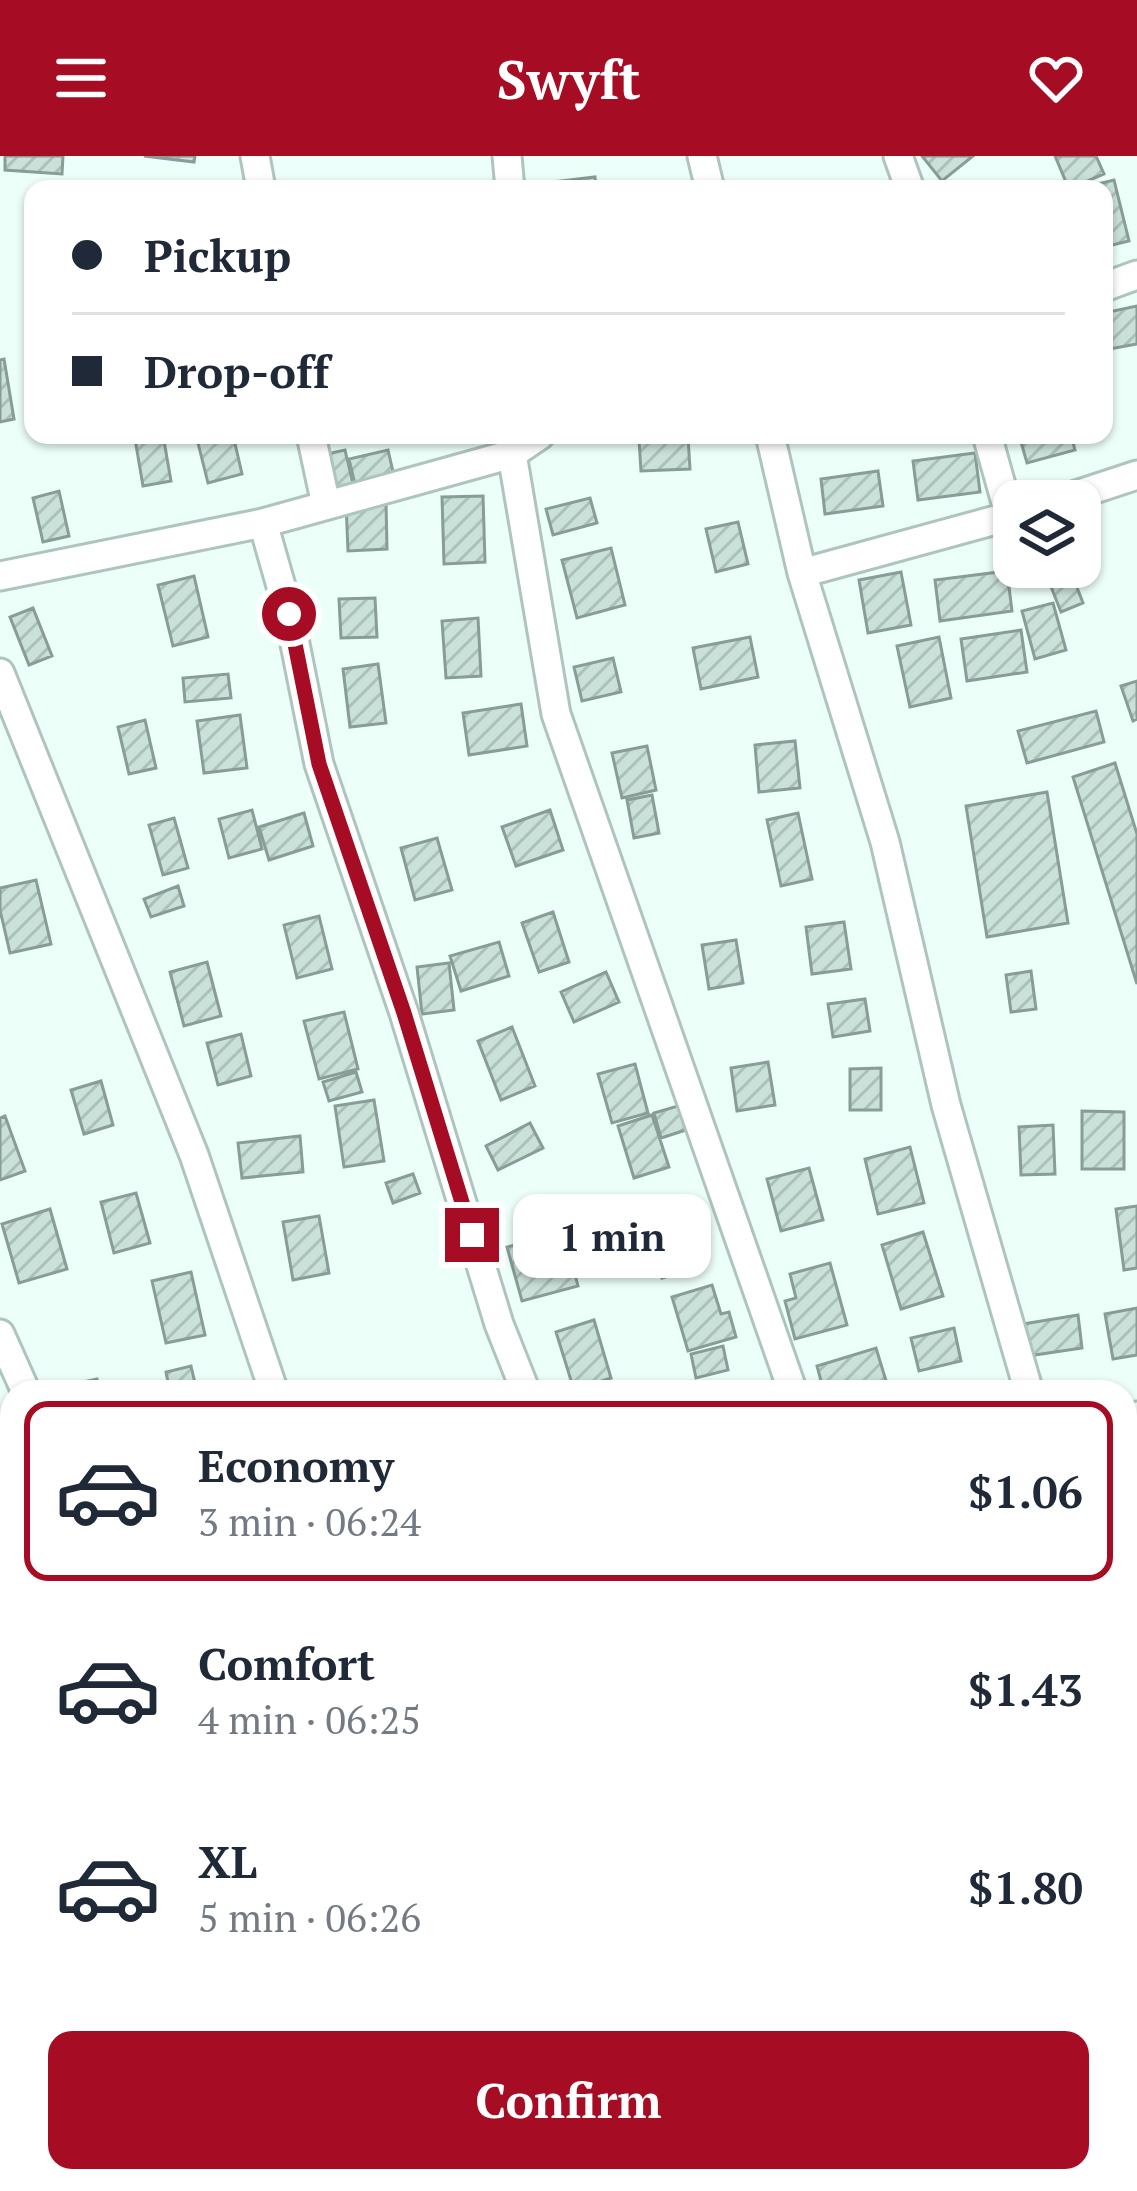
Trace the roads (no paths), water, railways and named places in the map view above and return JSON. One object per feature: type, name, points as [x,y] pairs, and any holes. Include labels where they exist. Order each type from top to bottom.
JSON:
[{"type":"street","points":[[313,444],[326,505]]},
{"type":"street","points":[[0,576],[263,523],[512,454],[527,444]]},
{"type":"street","points":[[772,444],[802,573],[885,842],[946,1105],[1026,1380]]},
{"type":"street","points":[[990,444],[1001,480]]},
{"type":"street","points":[[512,454],[556,714],[789,1380]]},
{"type":"street","points":[[1101,487],[1137,475]]},
{"type":"street","points":[[802,573],[993,521]]},
{"type":"street","points":[[263,523],[289,614],[319,764],[521,1380]]},
{"type":"street","points":[[0,673],[194,1155],[270,1380]]},
{"type":"street","points":[[0,1334],[21,1380]]}]
